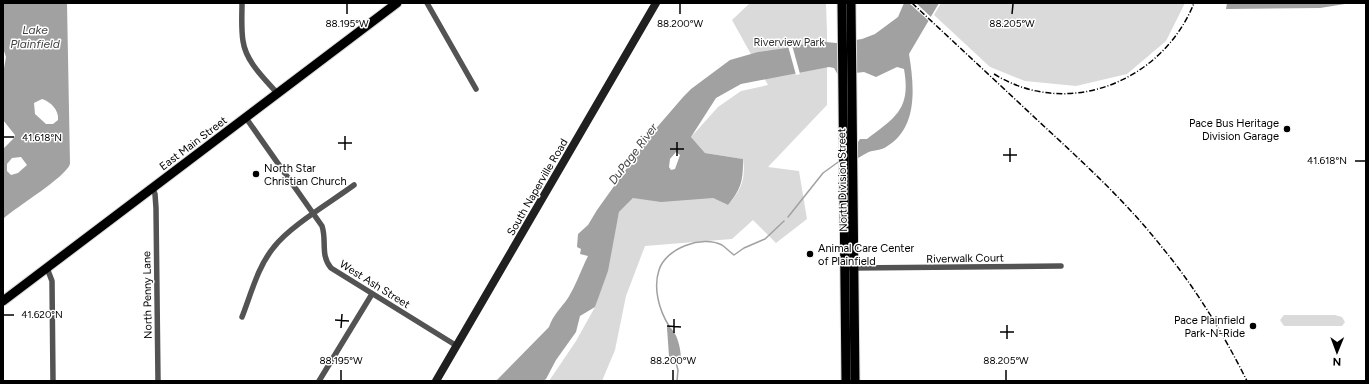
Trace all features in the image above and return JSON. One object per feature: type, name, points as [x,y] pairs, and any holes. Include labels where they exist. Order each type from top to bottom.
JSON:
[{"type":"main road","name":"East Main Street","points":[[3,301],[397,3]]},
{"type":"main road","name":"South Naperville Road","points":[[436,381],[656,3]]},
{"type":"main road","name":"North Division Street","points":[[842,3],[847,34],[848,88],[853,143],[856,381]]},
{"type":"main road","name":"North Division Street","points":[[847,34],[851,3]]},
{"type":"main road","name":"North Division Street","points":[[846,381],[844,151],[848,88]]},
{"type":"street","points":[[242,3],[243,41],[247,54],[277,93]]},
{"type":"street","points":[[427,3],[476,89]]},
{"type":"street","name":"West Ash Street","points":[[246,118],[314,214],[323,231],[323,251],[328,264],[341,275],[457,346]]},
{"type":"street","points":[[242,317],[264,263],[274,246],[289,232],[354,185]]},
{"type":"street","name":"North Penny Lane","points":[[153,188],[156,208],[158,381]]},
{"type":"street","name":"Riverwalk Court","points":[[845,268],[1061,266]]},
{"type":"street","points":[[48,268],[52,281],[53,381]]},
{"type":"street","points":[[319,381],[372,294]]},
{"type":"green space","name":"Riverview Park","points":[[750,3],[826,3],[827,105],[768,167],[799,171],[807,219],[776,243],[753,220],[732,239],[645,246],[626,296],[615,350],[602,381],[549,381],[576,341],[595,307],[609,261],[619,212],[633,198],[713,198],[728,205],[742,184],[744,173],[743,159],[705,153],[691,137],[718,107],[741,91],[768,85],[732,20]]},
{"type":"green space","points":[[941,3],[1185,3],[1166,41],[1127,74],[1076,86],[1025,81],[990,67],[934,15]]},
{"type":"green space","points":[[1284,315],[1335,315],[1342,317],[1345,322],[1342,326],[1284,326],[1280,320]]},
{"type":"water","name":"Lake Plainfield","points":[[3,3],[67,3],[70,164],[67,170],[60,176],[3,219],[3,149],[15,135],[3,120],[3,74],[6,57],[3,48]],"holes":[[[42,99],[51,104],[56,110],[58,120],[53,124],[46,124],[35,114],[34,103]],[[21,157],[27,165],[18,173],[11,175],[7,171],[7,164],[12,158]]]},
{"type":"water","points":[[904,3],[939,3],[909,54],[913,92],[912,105],[904,129],[897,139],[884,148],[866,153],[858,158],[858,142],[860,139],[867,139],[886,124],[899,111],[903,103],[906,83],[904,69],[897,67],[876,77],[864,72],[838,75],[834,68],[829,67],[741,84],[716,98],[691,137],[705,153],[743,159],[741,184],[733,199],[728,205],[713,198],[661,202],[633,198],[619,212],[608,271],[595,307],[580,316],[576,332],[556,360],[546,379],[543,381],[496,381],[549,327],[555,315],[571,293],[588,256],[580,254],[581,249],[577,247],[578,234],[588,225],[652,133],[691,89],[730,60],[758,52],[793,47],[816,41],[836,43],[862,39],[875,34],[898,17]],"holes":[[[676,152],[680,155],[675,169],[671,170],[669,167],[670,159]]]},
{"type":"water","points":[[1227,3],[1345,4],[1320,8],[1226,9]]},
{"type":"water","points":[[668,325],[674,332],[679,345],[681,358],[677,364],[669,356]]},
{"type":"pier","points":[[909,3],[916,3],[932,18],[930,22]]},
{"type":"pier","points":[[792,45],[800,74],[796,75],[788,46]]},
{"type":"waterway","points":[[788,217],[823,173],[841,160]]},
{"type":"waterway","points":[[669,326],[662,313],[657,291],[657,277],[659,270],[669,255],[686,246],[705,242],[714,242],[722,245],[734,255],[744,248],[765,239],[784,221]]},
{"type":"waterway","points":[[676,363],[678,370],[677,381]]},
{"type":"railway","points":[[912,3],[1077,157],[1106,185],[1148,230],[1197,294],[1228,345],[1247,381]]},
{"type":"railway","points":[[994,74],[1023,87],[1052,93],[1082,92],[1110,85],[1137,72],[1160,53],[1180,30],[1194,3]]},
{"type":"place","name":"Pace Bus Heritage Division Garage","points":[[1287,129]]},
{"type":"place","name":"North Star Christian Church","points":[[256,174]]},
{"type":"place","name":"Animal Care Center of Plainfield","points":[[810,254]]},
{"type":"place","name":"Pace Plainfield Park-N-Ride","points":[[1253,326]]},
{"type":"water label","name":"DuPage River","points":[[633,154]]}]
